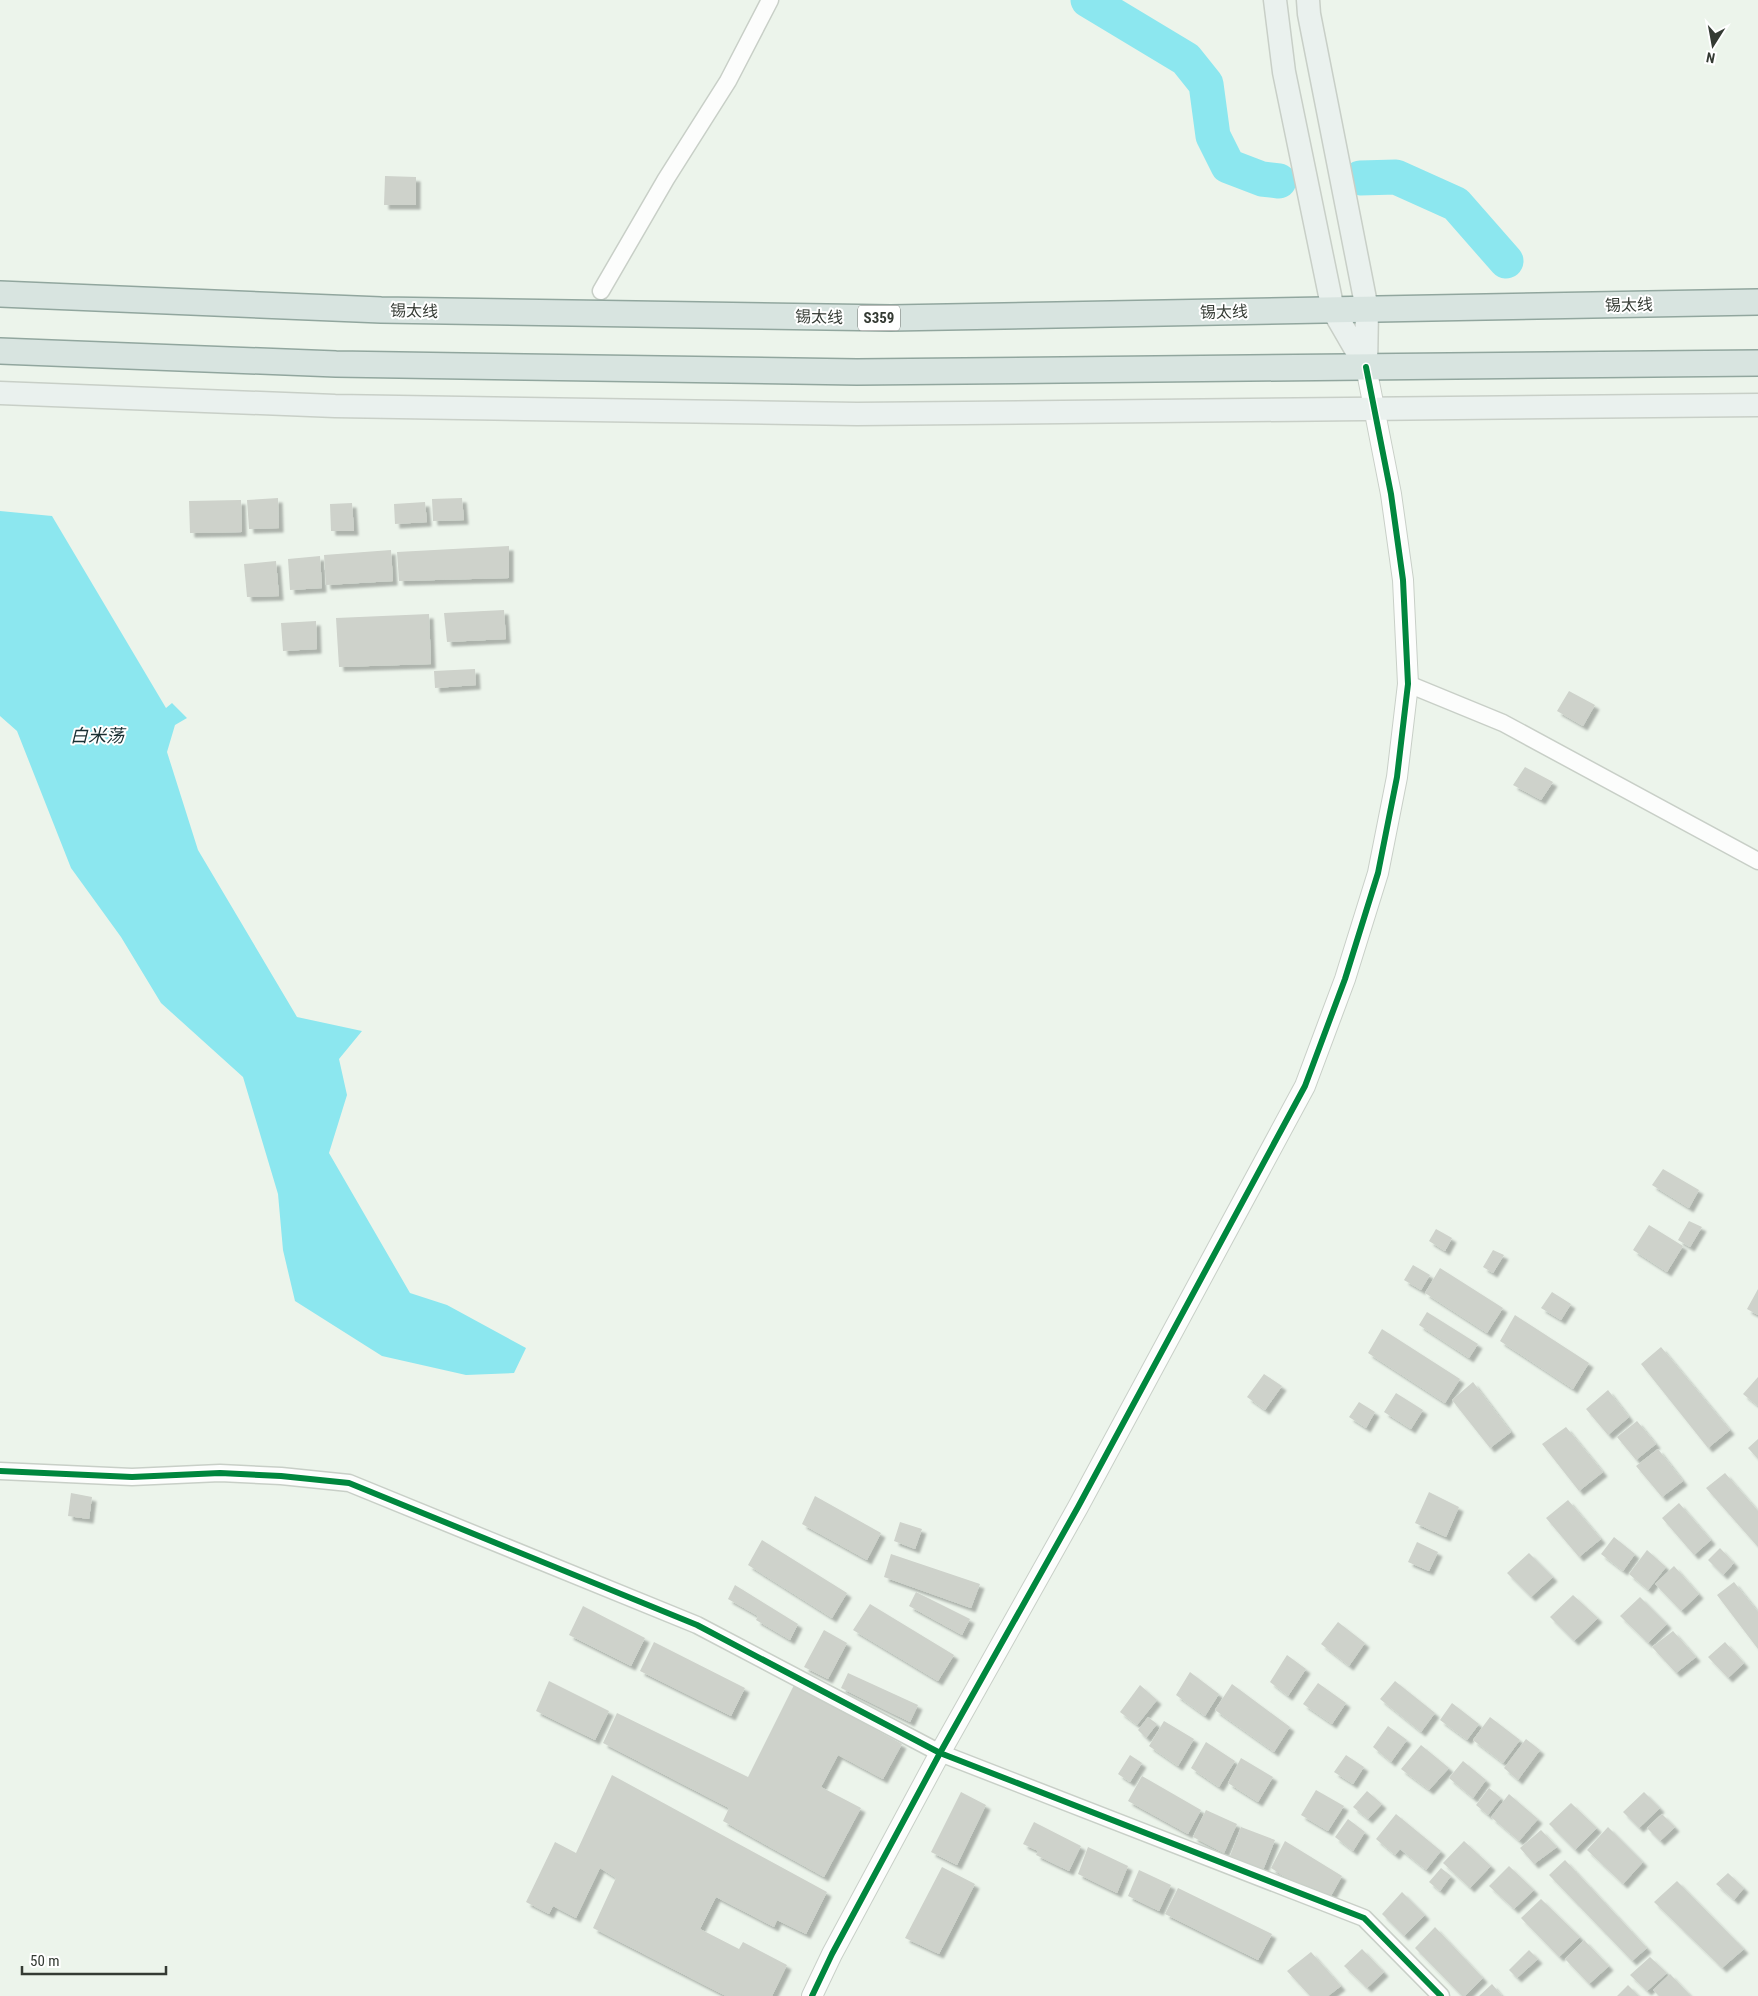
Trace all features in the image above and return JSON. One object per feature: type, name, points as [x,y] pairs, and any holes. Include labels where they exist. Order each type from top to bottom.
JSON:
[{"type":"main road","points":[[1275,0],[1284,72],[1333,310],[1366,367]]},
{"type":"main road","points":[[1308,0],[1309,14],[1367,309],[1366,367]]},
{"type":"main road","name":"锡太线","points":[[0,294],[381,310],[891,318],[1758,302]]},
{"type":"main road","points":[[0,351],[336,364],[857,372],[1758,362]]},
{"type":"main road","points":[[0,393],[335,406],[856,414],[1758,404]]},
{"type":"street","points":[[601,291],[666,179],[728,81],[770,0]]},
{"type":"street","points":[[812,1996],[832,1954],[940,1753],[1082,1498],[1304,1086],[1345,979],[1378,873],[1397,777],[1408,684],[1403,580],[1391,494],[1366,367]]},
{"type":"street","points":[[1408,684],[1504,723],[1758,861]]},
{"type":"street","points":[[0,1471],[132,1477],[220,1473],[281,1476],[349,1484],[697,1626],[940,1753],[1364,1918],[1441,1996]]},
{"type":"water","name":"白米荡","points":[[0,511],[52,516],[166,708],[172,703],[187,718],[175,725],[167,752],[198,850],[297,1017],[362,1031],[339,1059],[347,1095],[329,1153],[410,1293],[447,1305],[526,1348],[514,1373],[466,1375],[382,1356],[295,1301],[283,1250],[278,1194],[243,1077],[161,1003],[121,937],[71,868],[17,731],[0,716]]},
{"type":"building","points":[[385,176],[416,177],[416,205],[384,205]]},
{"type":"building","points":[[278,498],[279,528],[249,529],[247,500]]},
{"type":"building","points":[[462,498],[464,520],[433,521],[432,499]]},
{"type":"building","points":[[241,500],[242,532],[190,533],[189,501]]},
{"type":"building","points":[[425,502],[427,522],[395,524],[394,504]]},
{"type":"building","points":[[352,503],[354,531],[331,531],[330,504]]},
{"type":"building","points":[[509,546],[509,578],[399,581],[397,552]]},
{"type":"building","points":[[391,550],[393,581],[326,585],[324,555]]},
{"type":"building","points":[[320,556],[322,588],[290,590],[288,559]]},
{"type":"building","points":[[276,561],[279,596],[247,597],[244,564]]},
{"type":"building","points":[[504,610],[506,639],[447,642],[444,613]]},
{"type":"building","points":[[429,614],[431,664],[339,667],[336,618]]},
{"type":"building","points":[[316,621],[317,649],[283,651],[281,623]]},
{"type":"building","points":[[475,669],[476,685],[435,688],[434,671]]},
{"type":"building","points":[[1569,691],[1595,705],[1583,726],[1557,711]]},
{"type":"building","points":[[1525,767],[1553,782],[1541,800],[1513,785]]},
{"type":"building","points":[[1663,1169],[1699,1190],[1689,1208],[1652,1185]]},
{"type":"building","points":[[1689,1221],[1702,1227],[1690,1247],[1678,1240]]},
{"type":"building","points":[[1649,1225],[1683,1246],[1667,1272],[1633,1250]]},
{"type":"building","points":[[1436,1229],[1452,1238],[1445,1251],[1429,1241]]},
{"type":"building","points":[[1493,1250],[1504,1255],[1493,1273],[1483,1267]]},
{"type":"building","points":[[1413,1265],[1430,1275],[1421,1290],[1404,1280]]},
{"type":"building","points":[[1440,1268],[1503,1308],[1487,1333],[1425,1293]]},
{"type":"building","points":[[1758,1289],[1758,1315],[1747,1309]]},
{"type":"building","points":[[1552,1292],[1571,1304],[1561,1320],[1541,1308]]},
{"type":"building","points":[[1427,1312],[1478,1344],[1469,1358],[1419,1325]]},
{"type":"building","points":[[1515,1315],[1589,1363],[1573,1389],[1500,1341]]},
{"type":"building","points":[[1382,1329],[1460,1379],[1445,1403],[1368,1353]]},
{"type":"building","points":[[1661,1347],[1730,1430],[1708,1448],[1641,1364]]},
{"type":"building","points":[[1264,1374],[1282,1386],[1265,1410],[1247,1397]]},
{"type":"building","points":[[1758,1377],[1758,1406],[1743,1394]]},
{"type":"building","points":[[1473,1382],[1511,1432],[1490,1448],[1452,1400]]},
{"type":"building","points":[[1608,1390],[1629,1417],[1608,1435],[1586,1409]]},
{"type":"building","points":[[1396,1393],[1423,1410],[1411,1429],[1384,1412]]},
{"type":"building","points":[[1359,1402],[1375,1412],[1366,1428],[1349,1417]]},
{"type":"building","points":[[1637,1421],[1656,1444],[1636,1460],[1617,1437]]},
{"type":"building","points":[[1566,1427],[1603,1472],[1579,1491],[1542,1444]]},
{"type":"building","points":[[1758,1439],[1758,1459],[1748,1448]]},
{"type":"building","points":[[1658,1449],[1683,1481],[1662,1497],[1636,1466]]},
{"type":"building","points":[[1725,1473],[1758,1511],[1758,1547],[1706,1488]]},
{"type":"building","points":[[1429,1492],[1459,1507],[1446,1537],[1415,1523]]},
{"type":"building","points":[[71,1493],[92,1497],[89,1519],[68,1516]]},
{"type":"building","points":[[815,1496],[881,1533],[867,1560],[802,1524]]},
{"type":"building","points":[[1568,1500],[1601,1539],[1579,1557],[1546,1518]]},
{"type":"building","points":[[1679,1503],[1711,1540],[1694,1555],[1662,1518]]},
{"type":"building","points":[[900,1522],[922,1529],[915,1549],[894,1541]]},
{"type":"building","points":[[1614,1537],[1635,1554],[1623,1571],[1601,1554]]},
{"type":"building","points":[[762,1540],[847,1593],[832,1618],[748,1565]]},
{"type":"building","points":[[1417,1542],[1438,1552],[1429,1571],[1408,1562]]},
{"type":"building","points":[[1720,1548],[1734,1563],[1723,1575],[1708,1560]]},
{"type":"building","points":[[1647,1550],[1666,1567],[1648,1590],[1629,1574]]},
{"type":"building","points":[[1529,1553],[1553,1577],[1531,1597],[1507,1573]]},
{"type":"building","points":[[891,1554],[980,1584],[971,1608],[884,1577]]},
{"type":"building","points":[[1674,1566],[1699,1594],[1681,1611],[1655,1584]]},
{"type":"building","points":[[1734,1582],[1758,1612],[1758,1649],[1717,1595]]},
{"type":"building","points":[[735,1585],[798,1624],[790,1640],[756,1620],[758,1616],[728,1599]]},
{"type":"building","points":[[916,1592],[970,1619],[962,1635],[909,1606]]},
{"type":"building","points":[[1573,1595],[1598,1618],[1574,1641],[1550,1617]]},
{"type":"building","points":[[1640,1597],[1667,1624],[1648,1643],[1620,1616]]},
{"type":"building","points":[[870,1604],[954,1655],[938,1681],[853,1630]]},
{"type":"building","points":[[583,1606],[645,1638],[631,1666],[569,1635]]},
{"type":"building","points":[[1338,1622],[1365,1643],[1349,1666],[1321,1644]]},
{"type":"building","points":[[824,1630],[847,1643],[828,1679],[804,1667]]},
{"type":"building","points":[[1673,1631],[1696,1657],[1676,1673],[1652,1647]]},
{"type":"building","points":[[654,1642],[745,1688],[731,1716],[640,1671]]},
{"type":"building","points":[[1725,1642],[1744,1663],[1728,1678],[1708,1657]]},
{"type":"building","points":[[1287,1655],[1306,1669],[1288,1696],[1270,1682]]},
{"type":"building","points":[[1190,1672],[1219,1694],[1205,1716],[1176,1695]]},
{"type":"building","points":[[848,1673],[918,1705],[910,1722],[841,1688]]},
{"type":"building","points":[[549,1681],[609,1711],[595,1740],[536,1711]]},
{"type":"building","points":[[1395,1681],[1435,1713],[1421,1732],[1380,1699]]},
{"type":"building","points":[[1318,1683],[1346,1703],[1332,1724],[1303,1704]]},
{"type":"building","points":[[1232,1684],[1290,1727],[1274,1752],[1215,1710]]},
{"type":"building","points":[[794,1685],[902,1744],[883,1779],[838,1755],[821,1787],[861,1808],[824,1877],[723,1821],[729,1808],[603,1743],[617,1713],[748,1777]]},
{"type":"building","points":[[1140,1685],[1157,1700],[1137,1725],[1120,1712]]},
{"type":"building","points":[[1452,1703],[1479,1724],[1467,1740],[1440,1720]]},
{"type":"building","points":[[1148,1717],[1157,1724],[1146,1738],[1138,1730]]},
{"type":"building","points":[[1490,1717],[1520,1740],[1503,1763],[1473,1740]]},
{"type":"building","points":[[1164,1721],[1194,1739],[1178,1766],[1149,1746]]},
{"type":"building","points":[[1388,1726],[1407,1740],[1391,1762],[1373,1747]]},
{"type":"building","points":[[1526,1739],[1540,1750],[1518,1780],[1504,1768]]},
{"type":"building","points":[[1206,1742],[1235,1761],[1219,1787],[1191,1768]]},
{"type":"building","points":[[1421,1745],[1449,1768],[1429,1790],[1401,1769]]},
{"type":"building","points":[[1130,1755],[1142,1763],[1130,1782],[1118,1774]]},
{"type":"building","points":[[1346,1755],[1364,1767],[1353,1784],[1334,1772]]},
{"type":"building","points":[[1241,1758],[1273,1777],[1258,1802],[1228,1783]]},
{"type":"building","points":[[1463,1761],[1486,1780],[1473,1798],[1449,1778]]},
{"type":"building","points":[[612,1775],[827,1892],[806,1934],[777,1920],[774,1927],[716,1897],[700,1929],[739,1949],[743,1942],[787,1965],[772,1996],[726,1996],[593,1928],[616,1878],[600,1868],[576,1918],[553,1906],[549,1914],[526,1902],[555,1842],[576,1853]]},
{"type":"building","points":[[1142,1776],[1201,1810],[1188,1834],[1128,1801]]},
{"type":"building","points":[[1489,1788],[1501,1798],[1488,1815],[1476,1805]]},
{"type":"building","points":[[1316,1790],[1344,1806],[1328,1831],[1301,1815]]},
{"type":"building","points":[[1367,1791],[1382,1804],[1368,1819],[1353,1807]]},
{"type":"building","points":[[961,1792],[986,1805],[957,1865],[931,1852]]},
{"type":"building","points":[[1644,1792],[1660,1808],[1639,1828],[1623,1812]]},
{"type":"building","points":[[1509,1794],[1538,1819],[1519,1841],[1491,1817]]},
{"type":"building","points":[[1571,1803],[1597,1828],[1575,1850],[1549,1824]]},
{"type":"building","points":[[1206,1810],[1237,1824],[1224,1853],[1193,1837]]},
{"type":"building","points":[[1396,1814],[1441,1851],[1426,1870],[1400,1849],[1395,1855],[1376,1839]]},
{"type":"building","points":[[1662,1814],[1675,1827],[1660,1841],[1647,1828]]},
{"type":"building","points":[[1348,1819],[1365,1832],[1353,1851],[1335,1837]]},
{"type":"building","points":[[1034,1822],[1081,1846],[1069,1871],[1036,1855],[1038,1851],[1023,1844]]},
{"type":"building","points":[[1241,1827],[1275,1840],[1263,1870],[1230,1856]]},
{"type":"building","points":[[1608,1827],[1643,1862],[1623,1884],[1587,1850]]},
{"type":"building","points":[[1541,1830],[1557,1847],[1534,1864],[1520,1848]]},
{"type":"building","points":[[1285,1841],[1342,1876],[1327,1903],[1271,1868]]},
{"type":"building","points":[[1464,1841],[1491,1866],[1470,1888],[1443,1863]]},
{"type":"building","points":[[1088,1847],[1128,1866],[1117,1893],[1078,1874]]},
{"type":"building","points":[[1565,1860],[1647,1948],[1632,1961],[1549,1875]]},
{"type":"building","points":[[1509,1866],[1534,1890],[1514,1909],[1489,1886]]},
{"type":"building","points":[[942,1867],[975,1884],[939,1954],[905,1938]]},
{"type":"building","points":[[1441,1868],[1451,1876],[1440,1891],[1429,1882]]},
{"type":"building","points":[[1139,1870],[1171,1885],[1159,1911],[1128,1896]]},
{"type":"building","points":[[1728,1873],[1744,1888],[1734,1900],[1716,1884]]},
{"type":"building","points":[[1677,1881],[1744,1949],[1722,1968],[1654,1902]]},
{"type":"building","points":[[1178,1888],[1272,1934],[1258,1960],[1165,1914]]},
{"type":"building","points":[[1402,1892],[1425,1915],[1404,1936],[1382,1914]]},
{"type":"building","points":[[1541,1899],[1580,1937],[1559,1957],[1521,1918]]},
{"type":"building","points":[[1435,1927],[1483,1978],[1465,1996],[1462,1996],[1415,1948]]},
{"type":"building","points":[[1584,1940],[1609,1966],[1589,1984],[1565,1959]]},
{"type":"building","points":[[1362,1949],[1384,1972],[1367,1988],[1344,1966]]},
{"type":"building","points":[[1529,1950],[1538,1959],[1517,1978],[1509,1970]]},
{"type":"building","points":[[1311,1952],[1341,1986],[1328,1996],[1310,1996],[1287,1971]]},
{"type":"building","points":[[1650,1957],[1667,1973],[1647,1991],[1630,1975]]},
{"type":"building","points":[[1670,1974],[1691,1996],[1659,1996],[1653,1990]]},
{"type":"building","points":[[1492,1984],[1502,1996],[1479,1996]]},
{"type":"building","points":[[1628,1985],[1639,1996],[1617,1996]]},
{"type":"waterway","points":[[1088,0],[1186,59],[1206,84],[1213,136],[1228,166],[1262,179],[1279,181]]},
{"type":"waterway","points":[[1360,178],[1396,177],[1456,204],[1506,261]]},
{"type":"cycle path","points":[[812,1996],[832,1954],[940,1753],[1078,1507],[1305,1086],[1345,979],[1378,873],[1397,777],[1408,684],[1403,580],[1391,494],[1366,367]]},
{"type":"cycle path","points":[[0,1471],[132,1477],[220,1473],[281,1476],[349,1483],[697,1625],[940,1753],[1364,1918],[1441,1996]]}]
